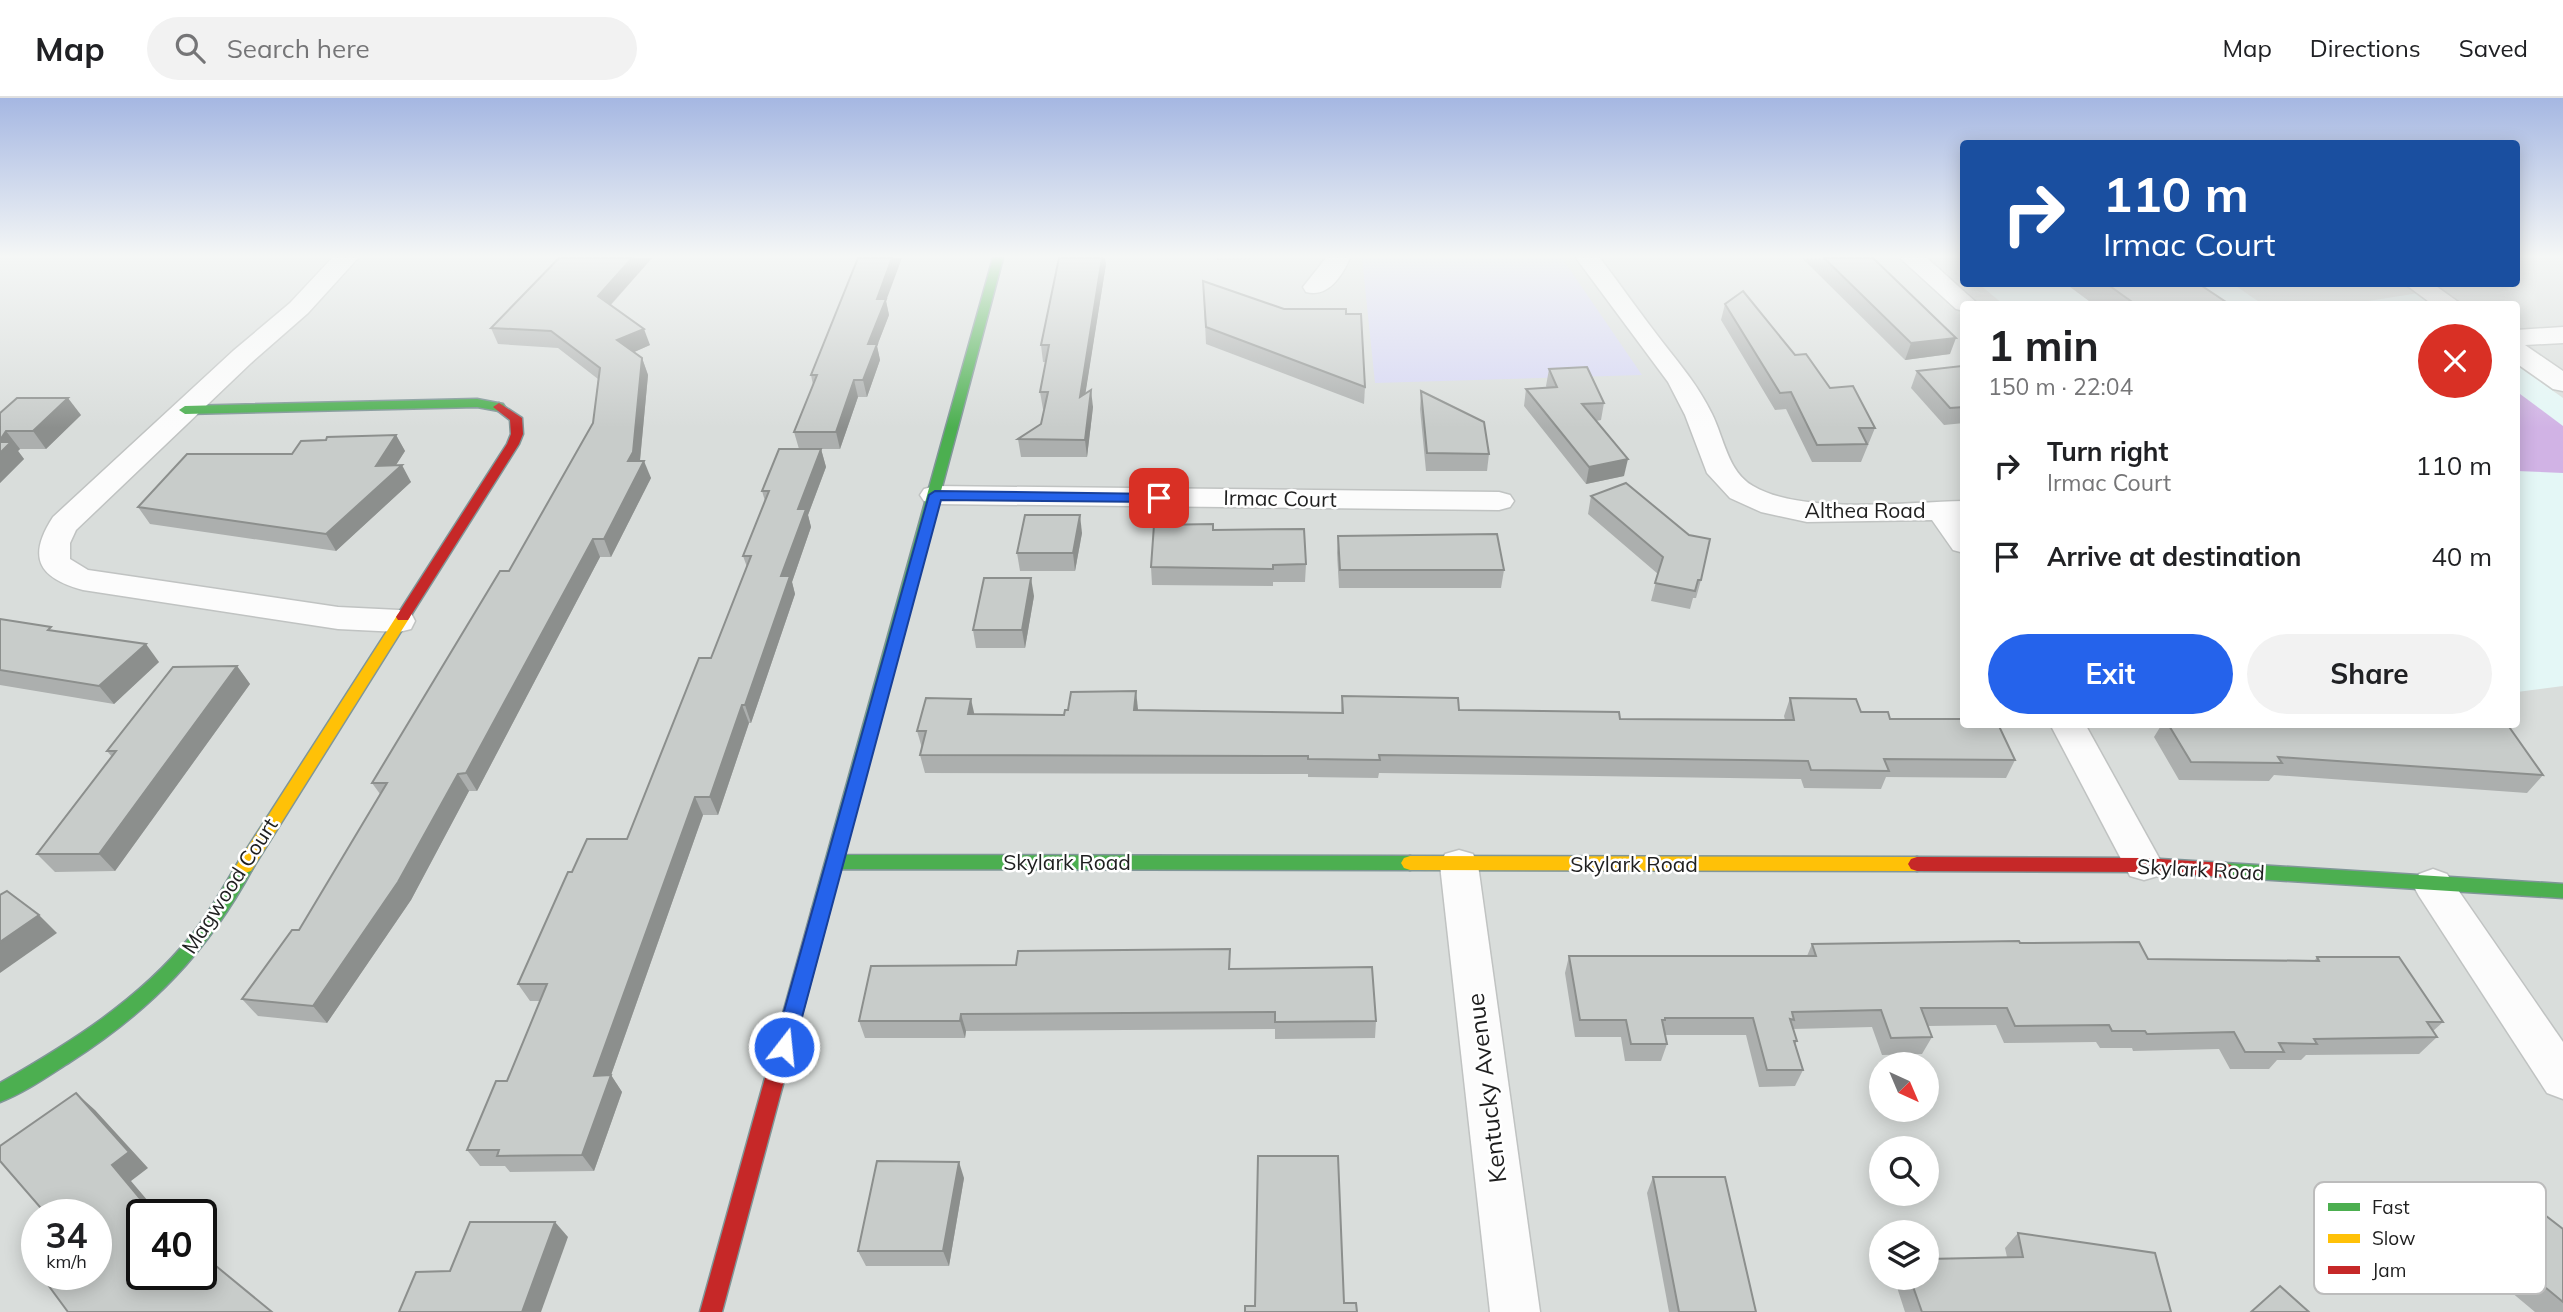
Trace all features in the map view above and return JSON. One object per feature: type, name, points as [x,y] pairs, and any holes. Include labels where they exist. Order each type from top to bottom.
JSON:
[{"type":"street","points":[[292,315],[64,524],[54,538],[52,551],[60,569],[83,580],[338,618],[399,621]]},
{"type":"street","points":[[710,1312],[836,862],[983,315]]},
{"type":"street","name":"Althea Road","points":[[1631,315],[1680,379],[1699,415],[1722,473],[1741,492],[1772,506],[1807,513],[1952,510],[1960,532]]},
{"type":"street","points":[[2520,338],[2563,335]]},
{"type":"street","points":[[2520,354],[2563,383]]},
{"type":"street","name":"Magwood Court","points":[[0,1093],[68,1055],[104,1031],[166,978],[197,942],[516,438],[519,427],[512,414],[494,405],[477,402],[185,410]]},
{"type":"street","name":"Irmac Court","points":[[935,495],[1499,501]]},
{"type":"street","points":[[2069,728],[2144,865]]},
{"type":"street","name":"Skylark Road","points":[[836,862],[2144,865],[2563,891]]},
{"type":"street","name":"Kentucky Avenue","points":[[1459,864],[1515,1312]]},
{"type":"street","points":[[2433,885],[2563,1079]]},
{"type":"shaded area","points":[[0,315],[1960,315],[1960,728],[2520,728],[2520,315],[2563,315],[2563,1312],[0,1312]]},
{"type":"shaded area","points":[[1368,315],[1601,315],[1642,375],[1375,383]]},
{"type":"shaded area","points":[[2520,368],[2563,398],[2563,686],[2520,692]]},
{"type":"shaded area","points":[[2520,394],[2563,426],[2563,473],[2520,471]]},
{"type":"building","points":[[504,315],[624,315],[644,329],[617,340],[642,358],[633,452],[628,461],[644,461],[604,539],[593,539],[466,773],[458,774],[398,882],[313,1006],[242,999],[292,930],[299,930],[387,783],[372,783],[500,571],[509,571],[593,423],[600,368],[551,331],[491,328]]},
{"type":"building","points":[[835,315],[880,315],[868,344],[877,344],[863,380],[854,380],[836,432],[794,432],[817,375],[811,375]]},
{"type":"building","points":[[1047,315],[1093,315],[1080,397],[1091,390],[1085,440],[1018,439],[1041,424],[1048,392],[1040,392],[1049,345],[1041,345]]},
{"type":"building","points":[[1205,315],[1361,315],[1365,387],[1206,327]]},
{"type":"building","points":[[1732,315],[1762,315],[1795,355],[1806,354],[1830,388],[1853,386],[1875,428],[1859,428],[1867,444],[1817,445],[1791,392],[1780,393]]},
{"type":"building","points":[[1882,315],[1932,315],[1956,338],[1911,343]]},
{"type":"building","points":[[1960,366],[1960,407],[1950,408],[1917,371]]},
{"type":"building","points":[[1587,367],[1604,403],[1582,404],[1628,459],[1589,467],[1526,389],[1557,387],[1549,369]]},
{"type":"building","points":[[1421,391],[1484,422],[1489,454],[1427,453]]},
{"type":"building","points":[[17,398],[68,398],[33,431],[6,431],[0,440],[0,413]]},
{"type":"building","points":[[396,435],[376,466],[402,465],[326,534],[138,507],[187,454],[292,454],[301,441],[326,440],[327,437]]},
{"type":"building","points":[[0,442],[11,442],[0,453]]},
{"type":"building","points":[[779,449],[821,449],[798,509],[806,509],[781,576],[790,576],[710,797],[695,797],[594,1076],[611,1075],[582,1155],[497,1156],[499,1150],[467,1150],[496,1081],[507,1081],[547,984],[518,984],[568,872],[572,872],[587,839],[627,839],[699,658],[711,658],[751,556],[743,556],[769,491],[762,491]]},
{"type":"building","points":[[1626,483],[1689,535],[1710,539],[1701,580],[1698,580],[1695,591],[1655,583],[1663,557],[1591,496]]},
{"type":"building","points":[[1025,515],[1080,515],[1073,553],[1017,553]]},
{"type":"building","points":[[1213,524],[1213,530],[1304,529],[1306,564],[1273,565],[1273,569],[1151,567],[1154,525]]},
{"type":"building","points":[[1497,534],[1504,570],[1340,570],[1338,536]]},
{"type":"building","points":[[984,578],[1031,578],[1022,630],[973,630]]},
{"type":"building","points":[[0,619],[51,627],[48,630],[146,644],[99,686],[0,670]]},
{"type":"building","points":[[237,666],[99,854],[37,854],[116,751],[107,751],[173,667]]},
{"type":"building","points":[[1136,691],[1134,710],[1343,713],[1342,696],[1458,698],[1459,710],[1619,712],[1620,719],[1794,720],[1790,698],[1856,699],[1861,712],[1888,712],[1890,719],[1960,719],[1960,728],[2000,728],[2015,760],[1884,759],[1889,771],[1811,770],[1808,761],[1379,755],[1380,760],[1308,759],[1308,756],[920,755],[926,731],[917,731],[926,698],[971,699],[968,714],[1064,715],[1065,710],[1068,710],[1071,692]]},
{"type":"building","points":[[2170,728],[2510,728],[2543,775],[2278,757],[2282,763],[2191,762]]},
{"type":"building","points":[[7,891],[39,915],[0,942],[0,895]]},
{"type":"building","points":[[2139,942],[2148,959],[2319,961],[2317,957],[2399,957],[2443,1022],[2427,1022],[2437,1037],[2314,1039],[2317,1044],[2279,1043],[2284,1052],[2245,1052],[2234,1032],[2147,1034],[2145,1031],[2112,1031],[2109,1025],[2015,1026],[2007,1008],[1921,1008],[1932,1037],[1891,1038],[1881,1010],[1792,1012],[1794,1020],[1790,1019],[1797,1041],[1794,1041],[1803,1070],[1767,1070],[1753,1018],[1665,1018],[1662,1020],[1667,1044],[1631,1044],[1626,1020],[1580,1020],[1569,956],[1816,956],[1812,944]]},
{"type":"building","points":[[1230,949],[1229,969],[1372,967],[1376,1021],[1275,1022],[1275,1012],[961,1014],[960,1021],[859,1021],[871,966],[1016,965],[1018,951]]},
{"type":"building","points":[[76,1093],[129,1152],[112,1165],[140,1199],[126,1199],[126,1290],[217,1290],[217,1267],[272,1312],[68,1312],[52,1290],[112,1290],[112,1199],[33,1199],[0,1161],[0,1146]]},
{"type":"building","points":[[1258,1156],[1338,1156],[1344,1303],[1356,1303],[1357,1312],[1245,1312],[1245,1306],[1255,1306]]},
{"type":"building","points":[[877,1161],[959,1162],[943,1251],[858,1251]]},
{"type":"building","points":[[1653,1177],[1725,1177],[1756,1312],[1679,1312]]},
{"type":"building","points":[[2546,1216],[2563,1229],[2563,1302],[2546,1288]]},
{"type":"building","points":[[470,1222],[555,1222],[522,1312],[399,1312],[416,1272],[450,1271]]},
{"type":"building","points":[[2018,1233],[2155,1253],[2171,1312],[1922,1312],[1914,1290],[1939,1290],[1939,1259],[2023,1257]]},
{"type":"building","points":[[2280,1286],[2309,1312],[2251,1312]]},
{"type":"traffic: fast","points":[[821,909],[983,315]]},
{"type":"traffic: fast","points":[[185,410],[477,403],[499,407]]},
{"type":"traffic: fast","points":[[836,862],[1410,863]]},
{"type":"traffic: fast","points":[[0,1093],[80,1045],[154,988],[203,934],[245,866]]},
{"type":"traffic: fast","points":[[2225,870],[2563,891]]},
{"type":"traffic: slow","points":[[245,866],[403,617]]},
{"type":"traffic: slow","points":[[1410,863],[1917,864]]},
{"type":"traffic: jam","points":[[403,617],[513,444],[517,434],[516,418],[499,407]]},
{"type":"traffic: jam","points":[[1917,864],[2144,865],[2225,870]]},
{"type":"traffic: jam","points":[[711,1312],[821,909]]},
{"type":"route","points":[[784,1047],[935,495],[1159,498]]}]
